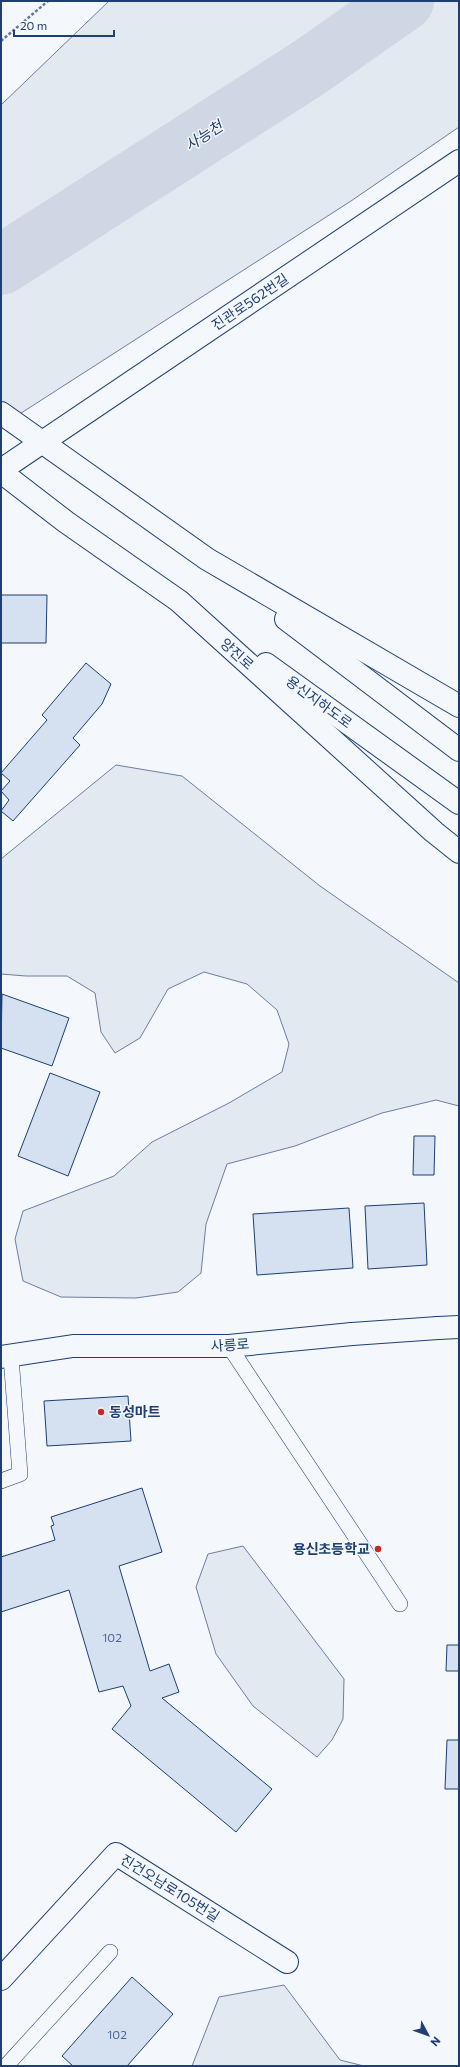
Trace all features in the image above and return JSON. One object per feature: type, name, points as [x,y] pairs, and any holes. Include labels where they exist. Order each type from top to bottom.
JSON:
[{"type":"main road","name":"진관로562번길","points":[[1,471],[459,161]]},
{"type":"main road","points":[[1,413],[207,559],[459,750]]},
{"type":"main road","name":"양진로","points":[[1,471],[66,522],[179,601],[428,827],[459,852]]},
{"type":"main road","points":[[207,559],[459,706]]},
{"type":"main road","name":"용신지하도로","points":[[179,601],[459,803]]},
{"type":"main road","name":"사릉로","points":[[4,1353],[73,1346],[229,1346],[352,1334],[448,1327]]},
{"type":"main road","name":"진건오남로105번길","points":[[1,1979],[116,1854],[287,1962]]},
{"type":"lane","points":[[229,1346],[400,1604]]},
{"type":"lane","points":[[1,1481],[20,1474],[4,1353]]},
{"type":"lane","points":[[6,2066],[110,1952]]},
{"type":"path","points":[[1,41],[48,1]]},
{"type":"shaded area","points":[[109,1],[459,1],[459,127],[351,201],[1,426],[1,105]]},
{"type":"shaded area","points":[[116,765],[182,776],[320,886],[459,983],[459,1106],[436,1100],[382,1113],[295,1146],[227,1164],[206,1224],[201,1273],[178,1292],[136,1298],[61,1297],[23,1281],[15,1239],[23,1211],[114,1176],[152,1142],[229,1103],[282,1072],[289,1044],[277,1010],[247,984],[204,972],[168,989],[140,1038],[115,1053],[101,1032],[95,993],[67,976],[26,976],[1,974],[1,859]]},
{"type":"shaded area","points":[[243,1546],[344,1679],[343,1719],[332,1740],[317,1757],[253,1706],[216,1654],[196,1587],[208,1554]]},
{"type":"shaded area","points":[[284,1985],[340,2060],[364,2066],[192,2066],[219,1997]]},
{"type":"building","points":[[1,595],[47,595],[46,643],[1,643]]},
{"type":"building","points":[[86,663],[111,684],[102,704],[73,738],[80,745],[13,821],[1,811],[9,800],[1,791],[10,781],[1,773],[47,720],[42,715]]},
{"type":"building","points":[[2,994],[69,1018],[52,1066],[1,1048]]},
{"type":"building","points":[[50,1073],[100,1092],[68,1176],[18,1156]]},
{"type":"building","points":[[414,1136],[435,1136],[434,1175],[413,1175]]},
{"type":"building","points":[[424,1203],[427,1265],[368,1269],[365,1206]]},
{"type":"building","points":[[349,1208],[353,1268],[257,1275],[253,1214]]},
{"type":"building","points":[[128,1396],[131,1441],[47,1446],[44,1401]]},
{"type":"building","points":[[142,1488],[162,1552],[119,1566],[150,1671],[169,1664],[179,1692],[162,1698],[272,1789],[236,1832],[112,1729],[131,1706],[123,1686],[99,1692],[69,1590],[1,1612],[1,1557],[55,1540],[51,1526],[54,1525],[51,1517]]},
{"type":"building","points":[[447,1645],[459,1645],[459,1671],[446,1671]]},
{"type":"building","points":[[447,1740],[459,1740],[459,1789],[445,1789]]},
{"type":"building","points":[[132,1977],[173,2014],[127,2066],[73,2066],[62,2056]]},
{"type":"waterway","name":"사능천","points":[[1,265],[307,69],[404,1]]},
{"type":"place","name":"동성마트","points":[[101,1412]]},
{"type":"place","name":"용신초등학교","points":[[378,1549]]}]
